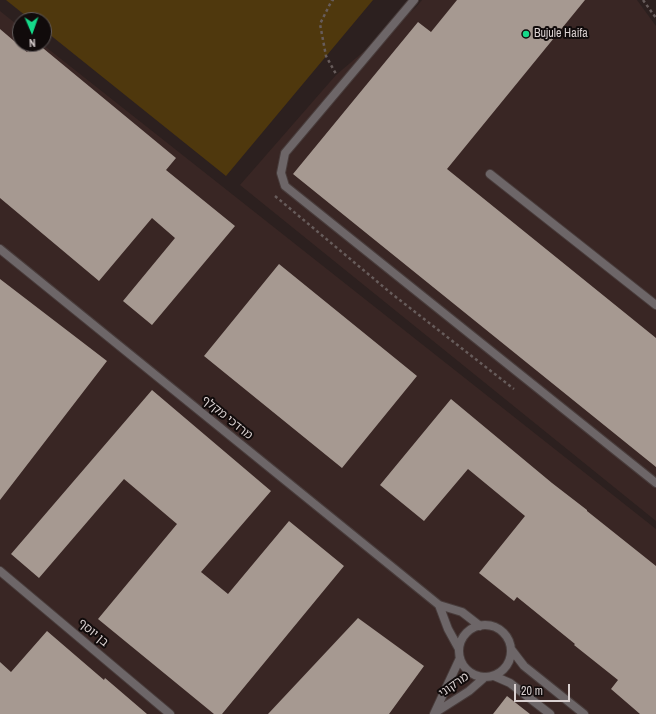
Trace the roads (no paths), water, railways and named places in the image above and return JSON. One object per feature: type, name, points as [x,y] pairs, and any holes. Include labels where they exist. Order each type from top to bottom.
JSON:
[{"type":"street","points":[[414,0],[285,153],[281,173],[285,186],[656,483]]},
{"type":"street","points":[[490,174],[656,305]]},
{"type":"street","name":"מרדכי מקלף","points":[[0,249],[439,605],[462,612],[480,626]]},
{"type":"street","name":"בן יוסף","points":[[0,571],[170,714]]},
{"type":"street","points":[[439,605],[463,666],[469,672],[476,676],[494,676],[501,672],[507,665],[511,649]]},
{"type":"street","points":[[459,654],[461,641],[472,629],[480,626],[497,628],[506,637],[511,649],[524,666],[584,714]]},
{"type":"street","name":"מרקוני","points":[[435,713],[459,654]]},
{"type":"street","points":[[494,676],[510,683],[550,714]]},
{"type":"street","name":"מרקוני","points":[[435,713],[468,691],[485,677]]},
{"type":"place","name":"Bujule Haifa","points":[[526,34]]}]
